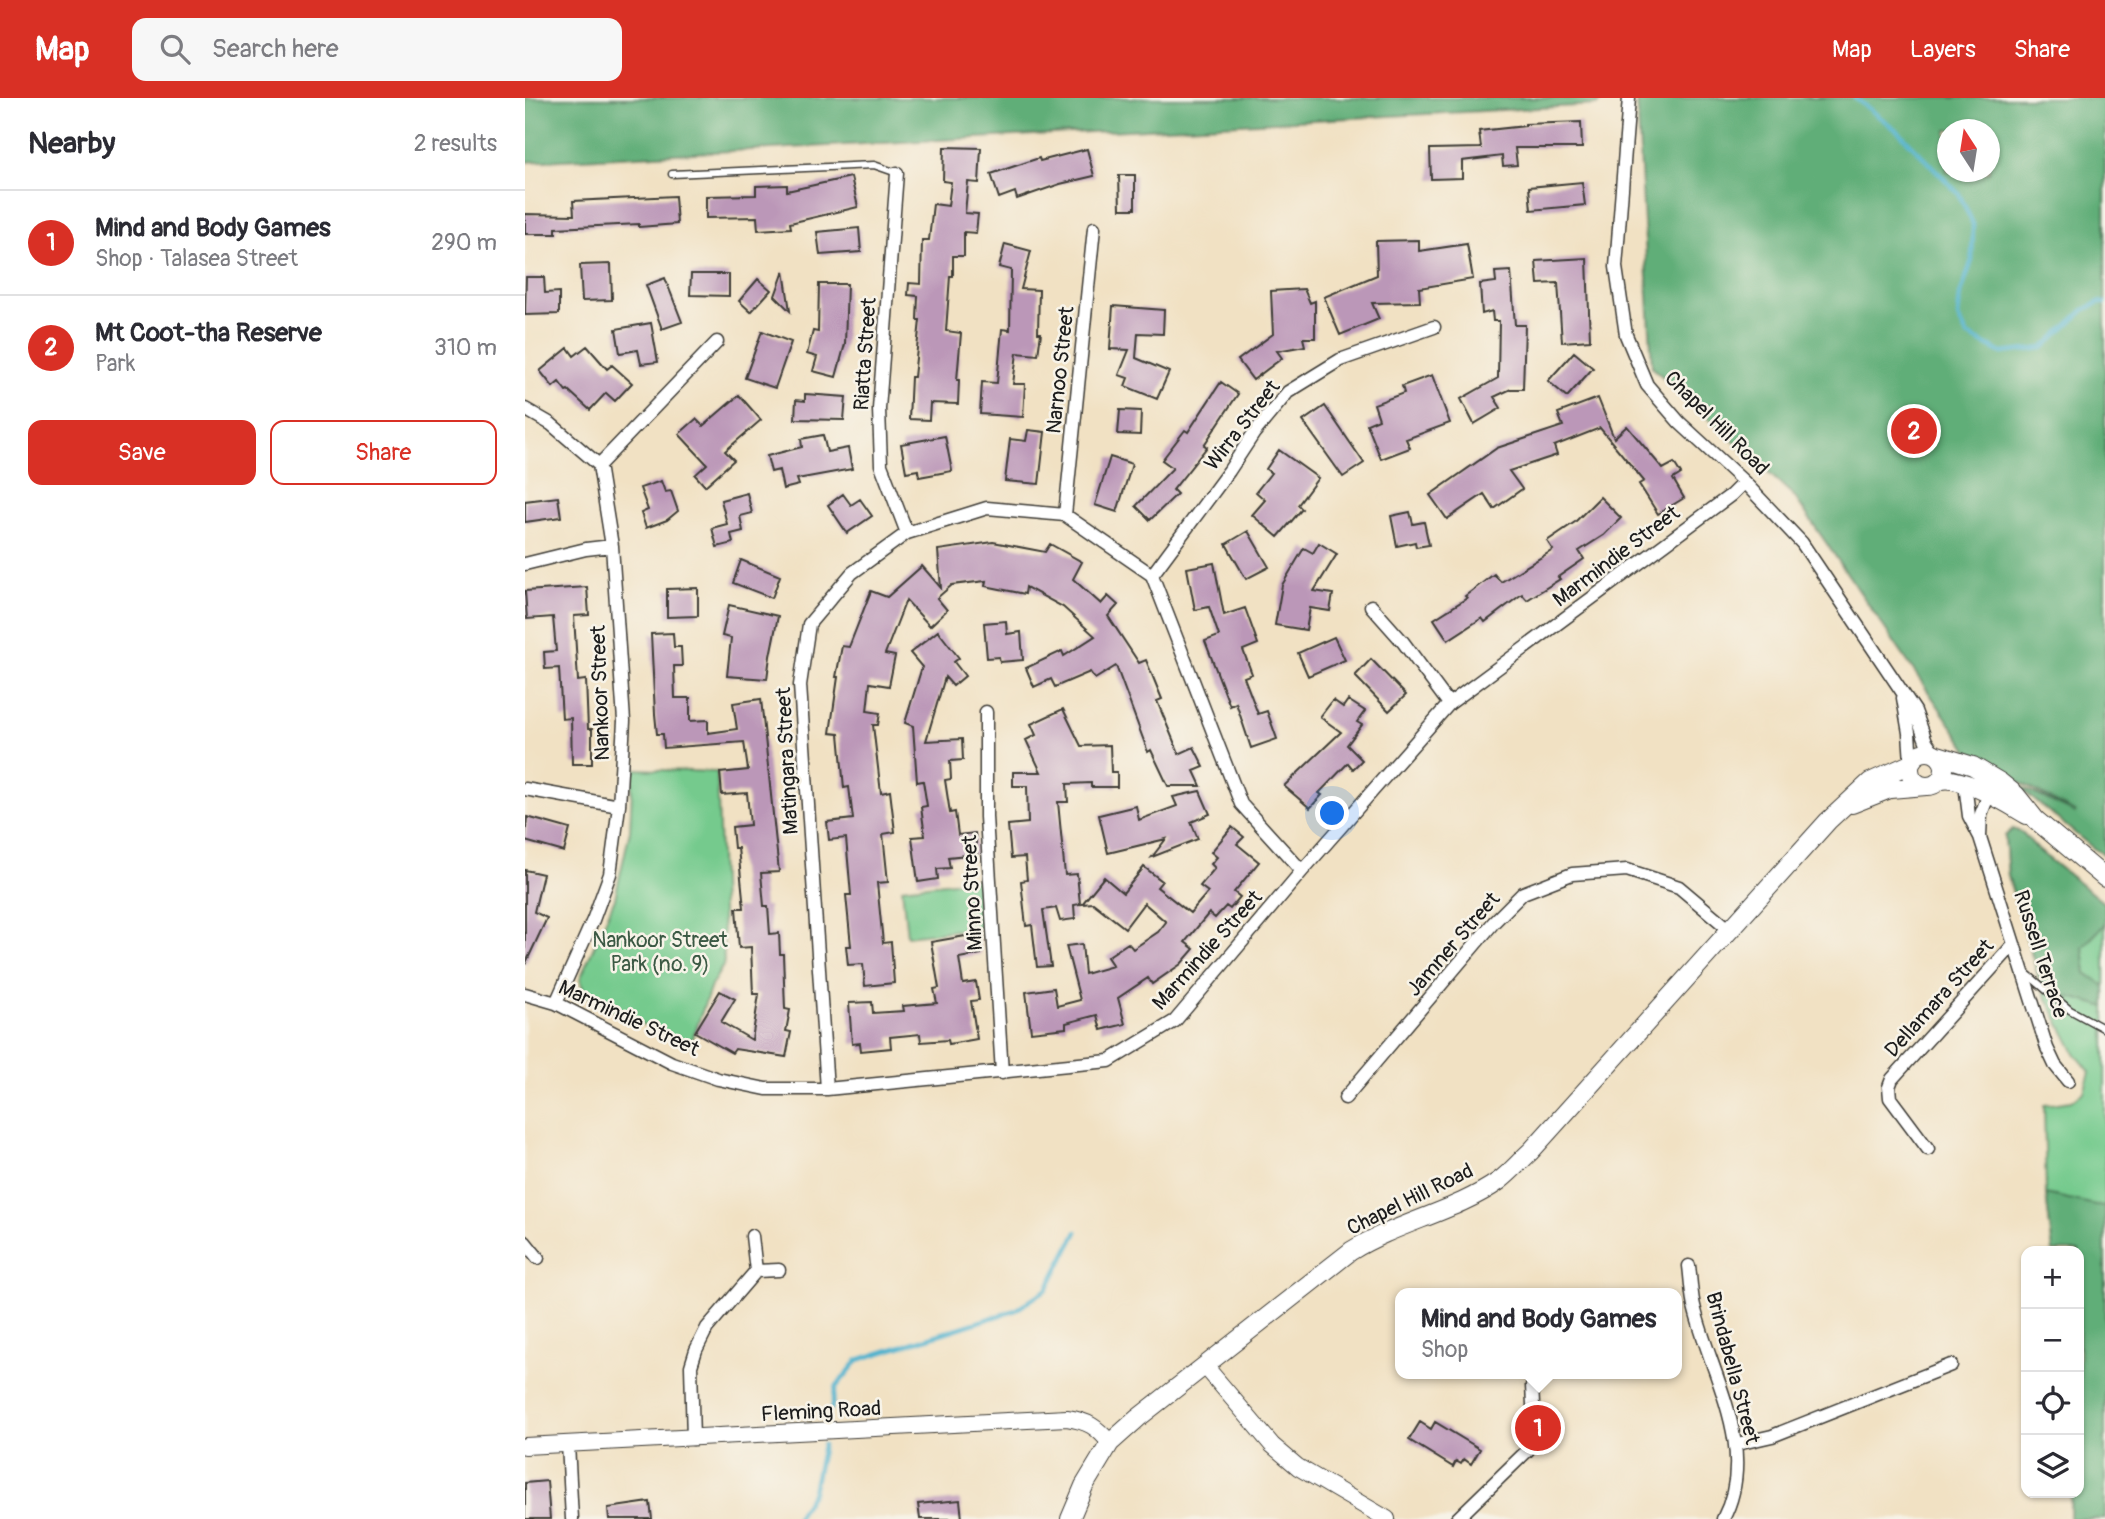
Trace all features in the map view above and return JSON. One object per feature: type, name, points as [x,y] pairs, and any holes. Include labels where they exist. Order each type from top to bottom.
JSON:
[{"type":"main road","points":[[2036,820],[2006,786],[1967,764],[1921,752],[1910,763],[1912,778],[1918,783],[1932,784],[1947,779],[1965,784],[2036,820],[2105,878]]},
{"type":"main road","points":[[1932,784],[1944,769],[1943,762],[1936,755]]},
{"type":"main road","name":"Chapel Hill Road","points":[[1070,1519],[1084,1486],[1110,1443],[1138,1418],[1351,1251],[1372,1238],[1471,1196],[1499,1181],[1531,1152],[1842,808],[1870,782],[1910,763]]},
{"type":"main road","points":[[1967,764],[1986,781],[1989,794]]},
{"type":"main road","name":"Chapel Hill Road","points":[[1842,808],[1890,789],[1932,784]]},
{"type":"street","name":"Chapel Hill Road","points":[[1629,98],[1616,267],[1626,335],[1647,385],[1679,422],[1744,482],[1802,543],[1917,715],[1926,741],[1936,755]]},
{"type":"street","name":"Riatta Street","points":[[897,173],[879,410],[881,465],[907,533]]},
{"type":"street","name":"Narnoo Street","points":[[1065,515],[1094,228]]},
{"type":"street","name":"Wirra Street","points":[[1152,575],[1254,433],[1288,391],[1340,360],[1434,327]]},
{"type":"street","points":[[525,409],[551,424],[599,465],[717,342]]},
{"type":"street","name":"Nankoor Street","points":[[556,1003],[610,874],[619,806],[624,720],[612,545],[599,465]]},
{"type":"street","name":"Marmindie Street","points":[[525,994],[556,1003],[672,1063],[718,1079],[766,1089],[827,1089],[1109,1061],[1175,1021],[1449,704],[1731,495],[1744,482]]},
{"type":"street","name":"Matingara Street","points":[[827,1089],[800,685],[809,624],[852,573],[907,533],[987,508],[1065,515],[1152,575]]},
{"type":"street","points":[[525,564],[612,545]]},
{"type":"street","points":[[1152,575],[1241,804],[1302,871]]},
{"type":"street","points":[[1371,606],[1403,642],[1449,704]]},
{"type":"street","name":"Chapel Hill Road","points":[[1902,695],[1909,733],[1910,763]]},
{"type":"street","name":"Minno Street","points":[[986,712],[986,817],[1002,1073]]},
{"type":"street","name":"Russell Terrace","points":[[1965,784],[1969,816],[1980,837],[2052,1060],[2068,1081]]},
{"type":"street","points":[[525,789],[619,806]]},
{"type":"street","name":"Russell Terrace","points":[[1980,837],[1981,814],[1989,794]]},
{"type":"street","name":"Jamner Street","points":[[1345,1098],[1494,922],[1523,893],[1572,874],[1627,870],[1679,887],[1730,930]]},
{"type":"street","name":"Dellamara Street","points":[[1928,1149],[1890,1098],[1889,1087],[1892,1079],[2014,944]]},
{"type":"street","points":[[751,1236],[756,1271]]},
{"type":"street","points":[[525,1242],[538,1258]]},
{"type":"street","name":"Brindabella Street","points":[[1689,1266],[1694,1308],[1737,1444],[1732,1503],[1723,1519]]},
{"type":"street","points":[[693,1439],[691,1366],[707,1328],[756,1271],[779,1270]]},
{"type":"street","points":[[1737,1444],[1772,1436],[1951,1365]]},
{"type":"street","points":[[1205,1366],[1272,1445],[1299,1467],[1387,1519]]},
{"type":"street","points":[[1457,1519],[1528,1450],[1534,1423],[1532,1385]]},
{"type":"street","name":"Fleming Road","points":[[525,1446],[1067,1418],[1084,1420],[1096,1427],[1110,1443]]},
{"type":"street","points":[[568,1444],[572,1519]]},
{"type":"lane","points":[[671,174],[874,165],[897,173]]},
{"type":"lane","points":[[2022,969],[2070,1010],[2105,1029]]},
{"type":"green space","points":[[525,98],[1606,98],[1596,105],[525,162]]},
{"type":"green space","points":[[1637,98],[2105,98],[2105,855],[2016,785],[2076,813],[1973,757],[1794,496],[1652,367]]},
{"type":"green space","name":"Nankoor Street Park (no. 9)","points":[[633,769],[717,772],[724,964],[711,986],[690,1046],[594,1002],[584,992],[580,979],[615,898],[630,830]]},
{"type":"green space","points":[[2013,829],[2023,833],[2038,850],[2105,904],[2105,1519],[2070,1519],[2071,1498],[2084,1498],[2084,1246],[2052,1246],[2046,1194],[2044,1105],[2071,1101],[2084,1092],[2090,1072],[2075,1053],[2042,989],[2008,876],[2005,836]]},
{"type":"green space","points":[[2013,829],[2023,833],[2038,850],[2105,904],[2105,924],[2083,947],[2086,973],[2105,986],[2105,1007],[2042,989],[2008,876],[2005,836]]},
{"type":"green space","points":[[978,879],[984,927],[907,936],[902,888]]},
{"type":"green space","points":[[2046,1194],[2105,1207],[2105,1519],[2070,1519],[2071,1498],[2084,1498],[2084,1246],[2052,1246]]},
{"type":"building","points":[[1581,122],[1582,148],[1515,148],[1517,165],[1503,166],[1502,156],[1462,161],[1462,178],[1431,179],[1430,149],[1481,148],[1479,131],[1525,124]]},
{"type":"building","points":[[944,147],[981,148],[979,183],[968,182],[965,213],[978,214],[976,233],[964,232],[964,256],[953,256],[953,276],[950,276],[946,331],[961,333],[958,404],[930,403],[929,420],[909,419],[911,377],[914,377],[920,320],[917,320],[918,296],[908,295],[909,283],[921,284],[922,240],[929,240],[933,204],[948,206],[951,182],[943,181]]},
{"type":"building","points":[[1087,149],[1094,176],[1017,199],[1015,192],[999,198],[991,174],[1039,158],[1040,161]]},
{"type":"building","points":[[1119,175],[1135,175],[1135,209],[1120,209]]},
{"type":"building","points":[[851,177],[858,207],[790,223],[791,228],[758,230],[757,217],[706,218],[706,196],[756,195],[756,186],[787,185],[787,191]]},
{"type":"building","points":[[1582,182],[1585,205],[1531,210],[1529,187]]},
{"type":"building","points":[[675,196],[677,224],[556,228],[556,234],[525,234],[525,214],[574,215],[573,201]]},
{"type":"building","points":[[859,228],[861,252],[820,255],[817,232]]},
{"type":"building","points":[[1419,240],[1419,251],[1467,244],[1473,279],[1419,288],[1420,302],[1372,303],[1379,319],[1340,335],[1324,297],[1377,275],[1376,241]]},
{"type":"building","points":[[1005,244],[1031,251],[1021,289],[1039,290],[1038,333],[1041,333],[1038,355],[1017,353],[1013,384],[1025,384],[1023,417],[980,414],[982,382],[997,383],[1002,329],[1010,330],[1011,270],[999,267]]},
{"type":"building","points":[[1587,258],[1590,340],[1562,342],[1558,283],[1538,284],[1536,261]]},
{"type":"building","points":[[611,264],[612,300],[582,301],[580,265]]},
{"type":"building","points":[[784,271],[790,311],[775,296]]},
{"type":"building","points":[[1511,271],[1515,325],[1525,325],[1523,389],[1511,389],[1494,397],[1501,408],[1474,424],[1461,399],[1498,378],[1499,321],[1493,321],[1492,311],[1482,314],[1480,284],[1496,282],[1495,272]]},
{"type":"building","points":[[691,274],[729,274],[729,296],[690,295]]},
{"type":"building","points":[[526,277],[544,277],[545,293],[559,292],[559,314],[525,315]]},
{"type":"building","points":[[665,278],[682,322],[662,329],[646,285]]},
{"type":"building","points":[[758,279],[771,290],[751,312],[739,301]]},
{"type":"building","points":[[819,284],[847,284],[845,344],[836,377],[813,371],[817,357],[807,354],[813,331],[818,332]]},
{"type":"building","points":[[1304,289],[1310,303],[1315,301],[1315,338],[1303,338],[1305,346],[1277,351],[1282,358],[1253,380],[1238,360],[1273,334],[1271,291]]},
{"type":"building","points":[[1113,306],[1164,310],[1163,334],[1138,333],[1136,358],[1169,372],[1157,399],[1125,386],[1128,378],[1119,375],[1129,350],[1110,349]]},
{"type":"building","points":[[651,323],[658,362],[641,364],[638,350],[620,353],[616,329]]},
{"type":"building","points":[[762,331],[791,342],[775,388],[745,378]]},
{"type":"building","points":[[587,346],[607,369],[612,365],[632,383],[615,401],[606,393],[590,410],[559,382],[553,387],[540,371],[568,348],[574,356]]},
{"type":"building","points":[[1574,352],[1593,368],[1567,397],[1548,381]]},
{"type":"building","points":[[1432,375],[1450,423],[1406,439],[1410,448],[1381,459],[1367,424],[1379,419],[1374,404],[1404,393],[1402,386]]},
{"type":"building","points":[[1221,382],[1238,394],[1204,445],[1207,447],[1173,490],[1177,494],[1150,520],[1136,506],[1173,468],[1162,460],[1185,430],[1188,432]]},
{"type":"building","points":[[805,394],[846,397],[844,420],[795,419],[796,400],[805,401]]},
{"type":"building","points":[[739,395],[761,420],[725,451],[734,460],[705,486],[695,475],[707,464],[679,434],[696,419],[703,426]]},
{"type":"building","points":[[1598,398],[1614,438],[1627,426],[1663,469],[1674,463],[1681,474],[1673,479],[1684,498],[1658,514],[1639,484],[1644,481],[1600,428],[1554,446],[1557,455],[1509,471],[1522,489],[1494,509],[1484,494],[1447,519],[1430,495],[1497,448],[1563,426],[1558,413]]},
{"type":"building","points":[[1325,406],[1364,463],[1343,477],[1303,421]]},
{"type":"building","points":[[1120,410],[1141,411],[1140,435],[1118,434]]},
{"type":"building","points":[[1028,430],[1045,432],[1039,484],[1005,481],[1010,439],[1026,441]]},
{"type":"building","points":[[823,435],[827,452],[848,448],[852,469],[797,479],[799,485],[783,489],[779,470],[771,472],[767,456],[802,447],[801,439]]},
{"type":"building","points":[[945,436],[952,471],[919,477],[918,470],[906,472],[901,444]]},
{"type":"building","points":[[1279,450],[1318,478],[1298,505],[1302,509],[1278,537],[1252,515],[1265,500],[1256,492],[1271,473],[1266,469]]},
{"type":"building","points":[[1110,457],[1132,464],[1117,512],[1095,505]]},
{"type":"building","points":[[661,481],[665,492],[671,491],[678,511],[667,520],[646,528],[641,513],[648,510],[640,488]]},
{"type":"building","points":[[747,493],[752,513],[740,516],[743,531],[731,534],[733,543],[717,547],[712,528],[727,524],[721,500]]},
{"type":"building","points":[[843,494],[851,505],[860,499],[872,516],[847,533],[828,505]]},
{"type":"building","points":[[558,497],[561,517],[525,522],[525,501]]},
{"type":"building","points":[[1600,497],[1621,518],[1604,535],[1579,551],[1584,559],[1558,577],[1560,579],[1527,600],[1522,594],[1485,622],[1482,618],[1448,640],[1434,619],[1467,598],[1465,596],[1494,574],[1501,582],[1553,550],[1547,541],[1575,522]]},
{"type":"building","points":[[1410,512],[1413,524],[1424,522],[1429,545],[1416,547],[1415,542],[1397,546],[1391,516]]},
{"type":"building","points":[[1248,531],[1269,567],[1246,579],[1226,544]]},
{"type":"building","points":[[993,542],[1045,552],[1050,544],[1082,562],[1073,579],[1101,604],[1108,596],[1118,605],[1108,616],[1139,663],[1146,660],[1162,699],[1157,701],[1179,754],[1194,747],[1204,767],[1194,771],[1201,786],[1168,786],[1151,750],[1148,752],[1116,666],[1095,679],[1090,672],[1055,687],[1051,679],[1034,687],[1026,668],[1062,651],[1064,656],[1095,636],[1063,607],[1026,587],[1025,594],[985,586],[986,581],[952,585],[937,598],[947,610],[930,626],[906,600],[885,654],[895,656],[889,686],[870,683],[867,711],[880,713],[878,725],[873,725],[881,793],[890,791],[895,832],[883,834],[888,882],[877,883],[883,943],[891,942],[894,983],[865,986],[863,964],[848,965],[846,946],[851,946],[846,895],[851,895],[846,838],[829,840],[827,822],[853,819],[849,787],[844,788],[839,734],[830,733],[842,646],[849,647],[871,591],[887,597],[922,566],[941,588],[938,550]]},
{"type":"building","points":[[1319,543],[1337,554],[1314,591],[1333,594],[1330,611],[1310,608],[1306,630],[1275,625],[1282,585],[1304,548],[1313,553]]},
{"type":"building","points":[[741,560],[780,576],[772,598],[733,583]]},
{"type":"building","points":[[1214,563],[1224,615],[1245,608],[1258,644],[1243,650],[1252,674],[1244,677],[1258,714],[1267,711],[1277,739],[1251,748],[1236,703],[1230,706],[1205,641],[1219,636],[1209,607],[1195,610],[1187,568]]},
{"type":"building","points":[[587,587],[589,615],[574,616],[578,681],[586,680],[588,729],[592,729],[592,764],[572,764],[571,718],[562,719],[559,668],[545,669],[544,652],[556,651],[553,617],[527,619],[525,591]]},
{"type":"building","points":[[698,588],[698,616],[667,617],[667,589]]},
{"type":"building","points":[[729,605],[778,616],[767,679],[727,676],[731,638],[722,636]]},
{"type":"building","points":[[1006,621],[1007,634],[1021,632],[1023,660],[1000,662],[999,657],[987,658],[984,623]]},
{"type":"building","points":[[938,631],[959,658],[954,662],[965,676],[953,686],[945,677],[926,741],[962,739],[963,760],[950,761],[951,779],[945,780],[950,813],[955,812],[958,835],[975,833],[977,854],[948,857],[950,868],[937,869],[938,879],[918,882],[912,837],[925,836],[921,807],[927,806],[923,781],[917,782],[913,726],[905,723],[922,667],[910,653]]},
{"type":"building","points":[[673,633],[674,647],[681,647],[682,666],[674,666],[675,698],[690,698],[690,721],[708,720],[708,733],[737,729],[733,703],[761,699],[779,872],[761,873],[764,906],[768,906],[770,934],[779,933],[780,954],[783,954],[785,1009],[790,1010],[786,1031],[791,1032],[786,1057],[735,1049],[732,1053],[695,1032],[720,991],[735,999],[721,1022],[752,1040],[759,994],[753,994],[751,947],[739,948],[736,908],[744,908],[738,848],[734,848],[732,827],[750,825],[747,793],[722,795],[720,773],[748,770],[744,742],[664,748],[663,734],[657,734],[651,634]]},
{"type":"building","points":[[1334,637],[1345,660],[1308,676],[1298,653]]},
{"type":"building","points":[[1371,659],[1406,695],[1389,711],[1355,676]]},
{"type":"building","points":[[1333,700],[1343,707],[1348,700],[1365,711],[1357,722],[1362,725],[1347,745],[1362,760],[1353,769],[1348,763],[1319,793],[1322,795],[1310,808],[1284,786],[1341,732],[1320,717]]},
{"type":"building","points":[[1063,709],[1081,746],[1110,745],[1111,772],[1117,772],[1117,787],[1091,787],[1091,783],[1067,784],[1068,802],[1058,802],[1065,875],[1077,874],[1080,904],[1074,905],[1075,919],[1060,921],[1056,908],[1043,910],[1051,966],[1037,967],[1032,925],[1026,926],[1021,881],[1027,880],[1025,857],[1011,858],[1008,825],[1028,823],[1027,786],[1013,786],[1013,772],[1041,772],[1026,740],[1036,735],[1031,724]]},
{"type":"building","points":[[1200,791],[1210,814],[1191,822],[1198,839],[1152,857],[1166,839],[1108,853],[1099,815],[1136,806],[1139,820],[1177,806],[1173,797]]},
{"type":"building","points":[[527,817],[570,829],[564,852],[525,841]]},
{"type":"building","points":[[1232,827],[1244,837],[1237,844],[1259,862],[1234,892],[1240,897],[1230,909],[1226,906],[1215,918],[1209,913],[1185,942],[1194,949],[1181,964],[1152,984],[1148,978],[1118,998],[1125,1024],[1101,1030],[1097,1015],[1066,1023],[1066,1028],[1031,1032],[1026,992],[1054,988],[1057,1006],[1080,1000],[1066,946],[1082,944],[1085,974],[1113,966],[1107,957],[1128,943],[1133,949],[1158,932],[1166,922],[1144,903],[1125,928],[1093,903],[1082,904],[1104,877],[1123,893],[1144,867],[1162,881],[1157,887],[1190,913],[1208,892],[1200,886],[1215,868],[1211,864],[1217,857],[1211,852]]},
{"type":"building","points":[[525,870],[543,874],[534,912],[547,918],[525,965]]},
{"type":"building","points":[[977,934],[981,954],[959,958],[963,984],[976,982],[979,1000],[971,1001],[977,1039],[949,1044],[948,1040],[921,1042],[920,1034],[890,1037],[891,1048],[861,1051],[860,1043],[852,1044],[849,1003],[872,1002],[873,1013],[904,1011],[903,1006],[937,1003],[934,989],[939,988],[931,942]]},
{"type":"building","points":[[1420,1422],[1431,1429],[1435,1422],[1480,1449],[1471,1464],[1464,1459],[1461,1464],[1456,1461],[1453,1467],[1409,1440]]},
{"type":"building","points":[[547,1481],[550,1519],[525,1519],[525,1483]]},
{"type":"building","points":[[960,1500],[962,1519],[920,1519],[918,1504]]},
{"type":"building","points":[[650,1502],[652,1519],[609,1519],[608,1508]]},
{"type":"waterway","points":[[1855,98],[1899,132],[1959,194],[1973,224],[1972,260],[1960,296],[1958,317],[1967,335],[2002,353],[2043,348],[2084,310],[2099,302],[2105,303]]},
{"type":"waterway","points":[[831,1409],[836,1387],[858,1360],[1016,1310],[1047,1289],[1077,1232]]},
{"type":"waterway","points":[[796,1519],[813,1491],[823,1445]]},
{"type":"place","name":"Mt Coot-tha Reserve","points":[[1914,431]]},
{"type":"place","name":"Mind and Body Games","points":[[1538,1428]]}]
